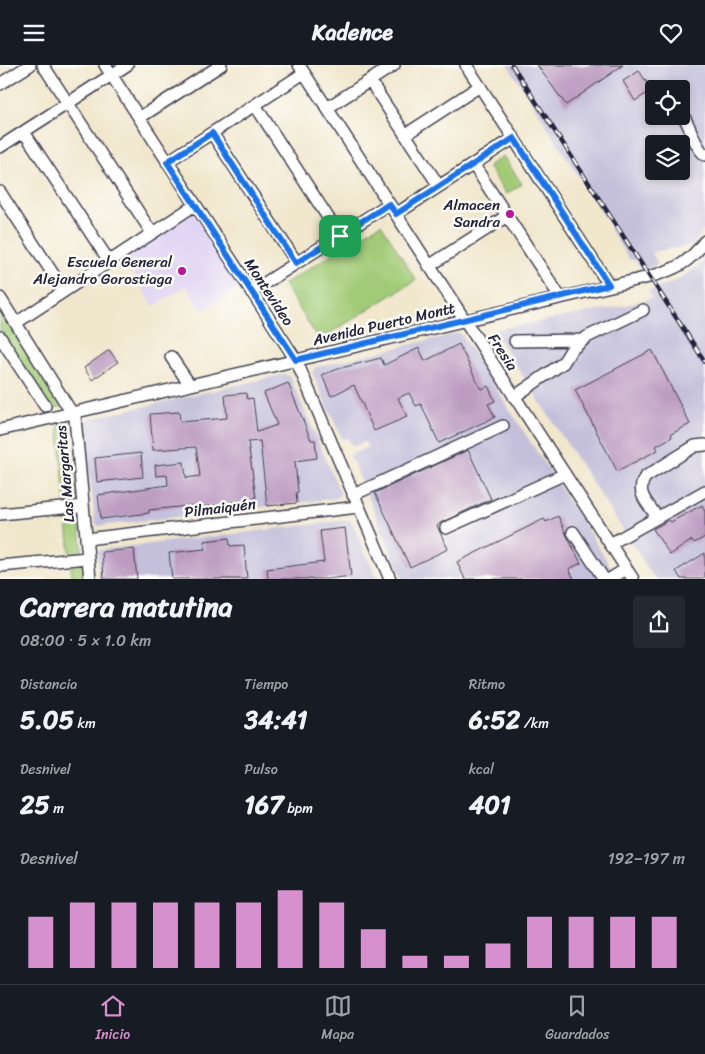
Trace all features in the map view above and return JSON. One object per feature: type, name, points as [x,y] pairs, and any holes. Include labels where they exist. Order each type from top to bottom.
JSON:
[{"type":"street","points":[[0,84],[30,65]]},
{"type":"street","points":[[43,65],[152,233]]},
{"type":"street","name":"Montevideo","points":[[105,65],[296,360],[390,579]]},
{"type":"street","points":[[0,147],[127,65]]},
{"type":"street","points":[[139,118],[221,65]]},
{"type":"street","points":[[327,108],[394,65]]},
{"type":"street","points":[[466,65],[609,285]]},
{"type":"street","points":[[167,162],[255,105],[304,68]]},
{"type":"street","name":"Fresia","points":[[304,68],[327,108],[629,574]]},
{"type":"street","points":[[370,81],[439,187]]},
{"type":"street","points":[[405,135],[480,86]]},
{"type":"street","points":[[255,105],[340,236]]},
{"type":"street","points":[[689,125],[696,145],[705,155]]},
{"type":"street","points":[[24,132],[109,261]]},
{"type":"street","points":[[212,133],[296,263]]},
{"type":"street","points":[[396,214],[514,138]]},
{"type":"street","points":[[473,165],[560,297]]},
{"type":"street","points":[[0,192],[64,291]]},
{"type":"street","points":[[251,292],[389,204]]},
{"type":"street","points":[[16,323],[195,205]]},
{"type":"street","points":[[429,266],[507,216]]},
{"type":"street","points":[[702,245],[705,261]]},
{"type":"street","name":"Avenida Puerto Montt","points":[[0,430],[670,271],[683,265],[702,245]]},
{"type":"street","name":"Las Margaritas","points":[[0,298],[73,413],[76,424],[90,579]]},
{"type":"street","points":[[514,397],[563,363],[571,350],[582,340],[643,310]]},
{"type":"street","name":"Las Margaritas","points":[[0,337],[44,406]]},
{"type":"street","points":[[515,341],[582,340]]},
{"type":"street","points":[[171,357],[190,385]]},
{"type":"street","points":[[353,495],[503,426]]},
{"type":"street","points":[[657,517],[641,494],[641,483],[645,477],[695,447],[705,445]]},
{"type":"street","points":[[446,528],[565,474]]},
{"type":"street","points":[[610,544],[705,491]]},
{"type":"street","points":[[0,514],[83,506]]},
{"type":"street","name":"Pilmaiquén","points":[[86,539],[358,507]]},
{"type":"street","points":[[573,532],[604,579]]},
{"type":"street","points":[[0,567],[88,558]]},
{"type":"street","points":[[610,579],[629,574]]},
{"type":"shaded area","points":[[508,65],[705,65],[705,228],[693,245],[652,252],[658,264],[642,271],[636,261],[629,259],[609,228],[611,227]]},
{"type":"shaded area","name":"Escuela General Alejandro Gorostiaga","points":[[194,212],[241,286],[202,311],[186,286],[154,306],[122,257]]},
{"type":"shaded area","points":[[705,257],[705,579],[655,579],[493,330],[619,307],[652,298],[648,291],[676,281],[698,266]]},
{"type":"shaded area","points":[[459,333],[619,579],[403,579],[350,455],[368,447],[365,442],[352,447],[348,438],[342,439],[312,372],[316,367]]},
{"type":"shaded area","points":[[285,374],[290,377],[340,492],[338,498],[98,526],[95,523],[85,424],[88,419]]},
{"type":"shaded area","points":[[349,520],[353,524],[377,579],[99,579],[97,554],[99,550]]},
{"type":"green space","points":[[503,156],[522,184],[506,194],[488,166]]},
{"type":"green space","points":[[381,224],[416,280],[319,340],[284,284]]},
{"type":"green space","points":[[0,307],[64,406],[51,409],[0,330]]},
{"type":"green space","points":[[69,419],[85,579],[72,579],[58,421]]},
{"type":"building","points":[[537,65],[623,65],[566,105]]},
{"type":"building","points":[[639,71],[645,80],[645,95],[635,101],[623,81]]},
{"type":"building","points":[[459,344],[480,388],[488,386],[495,401],[488,404],[495,417],[439,443],[421,404],[416,406],[409,393],[398,398],[407,417],[374,431],[354,385],[331,396],[322,375],[381,358],[384,365],[419,348],[425,361]]},
{"type":"building","points":[[109,350],[118,362],[92,380],[84,368]]},
{"type":"building","points":[[652,350],[690,424],[671,434],[672,437],[656,446],[658,450],[617,471],[575,390]]},
{"type":"building","points":[[288,383],[311,440],[315,440],[317,458],[295,461],[298,492],[296,493],[297,503],[267,506],[260,441],[248,442],[256,498],[198,508],[198,505],[149,510],[149,513],[101,519],[98,495],[168,485],[167,475],[156,476],[155,465],[184,462],[186,478],[200,476],[196,447],[153,450],[150,414],[179,412],[180,422],[227,418],[225,395],[246,393],[247,399],[253,398],[257,432],[277,425],[264,393]]},
{"type":"building","points":[[468,450],[491,499],[440,523],[437,526],[448,549],[410,567],[375,493]]},
{"type":"building","points":[[141,453],[143,477],[97,482],[95,458]]},
{"type":"building","points":[[702,505],[705,512],[705,537],[694,543],[692,540],[670,555],[653,529],[669,520],[671,522]]},
{"type":"building","points":[[558,516],[581,563],[569,569],[574,579],[465,579],[457,562],[544,519],[546,522]]},
{"type":"building","points":[[345,528],[351,576],[328,579],[268,579],[267,569],[324,562],[320,531]]},
{"type":"building","points":[[229,538],[230,546],[244,545],[247,579],[172,579],[169,553],[205,549],[204,541]]},
{"type":"building","points":[[134,549],[137,579],[104,579],[102,552]]},
{"type":"building","points":[[705,553],[705,577],[701,579],[681,579],[676,571]]},
{"type":"railway","points":[[512,65],[705,362]]},
{"type":"place","name":"Almacen Sandra","points":[[510,214]]},
{"type":"place","name":"Escuela General Alejandro Gorostiaga","points":[[182,271]]},
{"type":"route","points":[[212,133],[296,263],[340,236],[389,204],[396,214],[514,138],[609,285],[296,360],[167,162],[212,133]]}]
